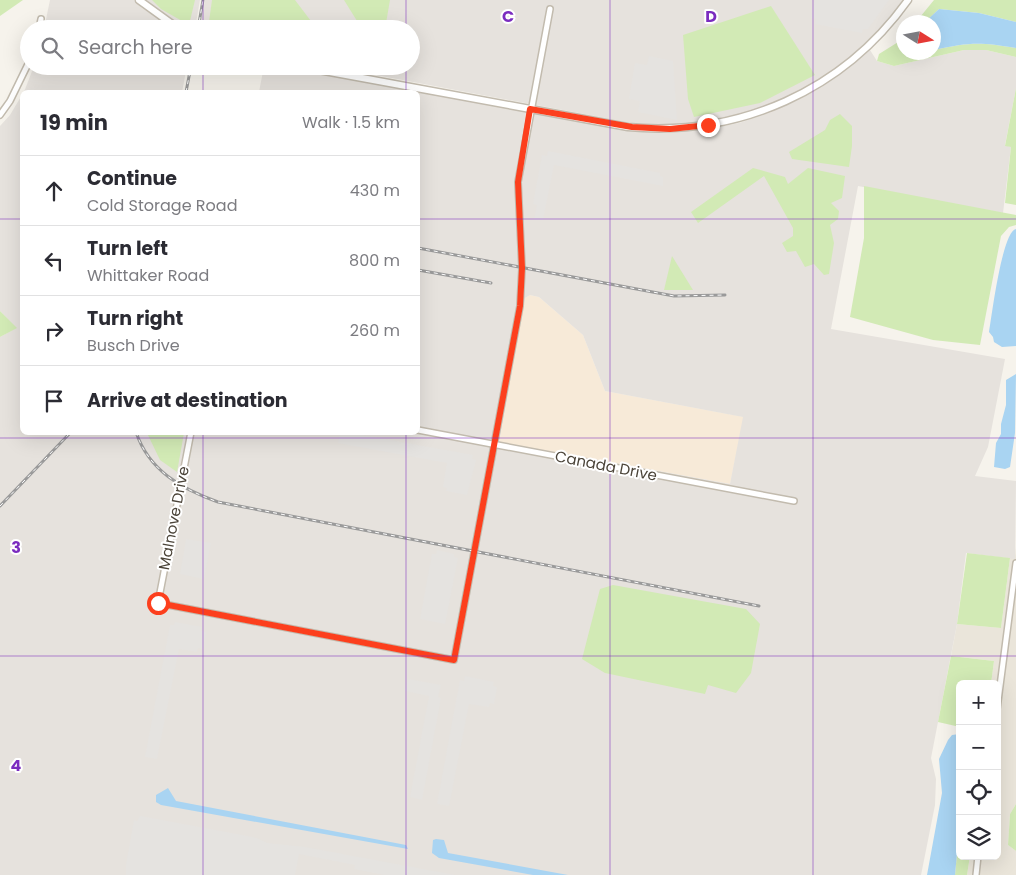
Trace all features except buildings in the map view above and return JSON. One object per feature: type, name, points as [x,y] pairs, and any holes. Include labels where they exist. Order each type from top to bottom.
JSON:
[{"type":"street","points":[[139,0],[167,20]]},
{"type":"street","points":[[346,75],[648,129],[708,125],[757,113],[796,97],[850,63],[879,36],[908,0]]},
{"type":"street","points":[[494,444],[522,288],[518,182],[550,9]]},
{"type":"street","points":[[0,115],[10,101],[23,75]]},
{"type":"street","name":"Canada Drive","points":[[420,430],[794,501]]},
{"type":"street","name":"Malnove Drive","points":[[190,435],[158,603],[454,660],[494,444]]},
{"type":"street","points":[[1001,680],[1016,563]]},
{"type":"street","points":[[976,875],[978,860]]},
{"type":"shaded area","points":[[50,0],[134,0],[142,8],[160,20],[46,20]]},
{"type":"shaded area","points":[[146,0],[200,0],[197,20],[172,20]]},
{"type":"shaded area","points":[[205,0],[903,0],[886,23],[850,57],[826,76],[783,100],[744,113],[707,121],[668,126],[637,124],[376,75],[420,75],[420,20],[201,20]]},
{"type":"shaded area","points":[[815,0],[889,0],[868,29],[863,29],[862,33],[815,24],[816,19],[811,18]]},
{"type":"shaded area","points":[[870,50],[877,61],[894,66],[920,60],[941,60],[941,55],[964,50],[986,50],[1016,57],[1016,88],[1005,145],[1011,147],[1003,213],[858,186],[831,329],[1005,359],[988,447],[975,476],[1016,481],[1015,559],[966,553],[957,624],[931,758],[936,779],[935,805],[921,875],[0,875],[0,337],[16,328],[0,311],[0,126],[10,115],[20,98],[20,435],[420,435],[420,91],[627,130],[664,133],[709,129],[739,123],[772,112],[822,87]],"holes":[[[530,295],[539,297],[583,335],[605,391],[743,417],[730,484],[499,442],[525,298]]]},
{"type":"shaded area","points":[[649,56],[673,61],[677,120],[638,112],[640,101],[629,99],[635,63],[647,65]]},
{"type":"shaded area","points":[[31,75],[185,75],[182,90],[25,90]]},
{"type":"shaded area","points":[[262,75],[333,75],[413,90],[259,90]]},
{"type":"shaded area","points":[[548,151],[660,173],[660,176],[663,177],[663,186],[554,165],[543,220],[534,220],[537,205],[533,204],[542,155],[547,156]]},
{"type":"shaded area","points":[[530,295],[539,297],[583,335],[605,391],[744,417],[730,484],[499,442],[525,298]]},
{"type":"shaded area","points":[[340,435],[362,435],[473,455],[472,459],[476,460],[467,495],[446,491],[447,488],[443,487],[447,463],[338,443]]},
{"type":"shaded area","points":[[186,539],[211,543],[204,579],[180,574]]},
{"type":"shaded area","points":[[1016,546],[1016,804],[1010,814],[1008,845],[1016,851],[1016,875],[967,875],[969,860],[1001,860],[1001,680],[992,680],[994,661],[951,656],[957,624],[1001,628],[1010,558],[1015,558]]},
{"type":"shaded area","points":[[437,550],[454,554],[454,557],[458,558],[445,624],[420,619],[432,554],[436,554]]},
{"type":"shaded area","points":[[175,622],[202,627],[201,631],[206,632],[203,649],[198,648],[197,652],[179,649],[157,759],[145,757],[170,625],[174,625]]},
{"type":"shaded area","points":[[465,676],[494,682],[493,686],[497,687],[494,704],[490,703],[489,707],[469,704],[449,806],[437,804],[460,680],[464,681]]},
{"type":"shaded area","points":[[408,679],[441,685],[438,697],[441,698],[422,800],[410,797],[429,696],[405,691]]},
{"type":"shaded area","points":[[140,816],[257,838],[267,843],[305,847],[455,875],[385,875],[354,869],[355,865],[299,854],[295,875],[126,875],[134,820],[137,821]]},
{"type":"green space","points":[[0,0],[23,0],[0,16]]},
{"type":"green space","points":[[152,0],[195,0],[190,20],[180,20],[161,9]]},
{"type":"green space","points":[[212,0],[295,0],[310,20],[209,20]]},
{"type":"green space","points":[[344,0],[390,0],[387,20],[356,20]]},
{"type":"green space","points":[[934,0],[1016,0],[1016,22],[979,13],[939,9],[933,15],[922,15]]},
{"type":"green space","points":[[771,6],[815,75],[760,103],[694,117],[688,99],[683,35]]},
{"type":"green space","points":[[896,43],[896,60],[920,60],[894,66],[877,61],[879,54]]},
{"type":"green space","points":[[984,44],[1016,48],[1016,57],[986,50],[964,50],[941,55],[941,48],[957,45]]},
{"type":"green space","points":[[1016,88],[1016,205],[1005,203],[1011,147],[1005,146]]},
{"type":"green space","points":[[840,114],[852,126],[849,167],[792,159],[789,152],[825,130],[830,120]]},
{"type":"green space","points":[[753,168],[785,177],[788,184],[808,168],[845,176],[842,198],[831,203],[839,211],[838,219],[830,225],[834,243],[829,274],[824,275],[814,264],[805,267],[796,251],[787,252],[782,243],[793,236],[793,228],[764,176],[698,223],[691,212]]},
{"type":"green space","points":[[864,186],[1016,215],[1016,225],[1009,227],[1001,236],[980,345],[933,340],[850,317],[864,238]]},
{"type":"green space","points":[[672,256],[693,290],[664,290]]},
{"type":"green space","points":[[0,311],[17,328],[0,337]]},
{"type":"green space","points":[[148,435],[184,435],[177,472],[160,460]]},
{"type":"green space","points":[[967,553],[1010,558],[1001,628],[957,624]]},
{"type":"green space","points":[[613,585],[746,609],[760,624],[751,673],[736,693],[708,685],[705,694],[605,673],[582,659],[600,589]]},
{"type":"green space","points":[[951,656],[994,661],[992,680],[956,680],[956,726],[938,722]]},
{"type":"green space","points":[[1016,804],[1016,851],[1008,845],[1010,814]]},
{"type":"green space","points":[[956,860],[969,860],[967,875],[955,875]]},
{"type":"water","points":[[939,9],[979,13],[1016,22],[1016,48],[975,44],[941,48],[941,15],[933,15]]},
{"type":"water","points":[[1016,229],[1016,346],[1002,347],[994,342],[989,332],[1002,258],[1006,244]]},
{"type":"water","points":[[1016,374],[1015,433],[1010,467],[1005,469],[994,467],[996,443],[1001,434],[1001,424],[1006,405],[1006,380]]},
{"type":"water","points":[[956,734],[955,875],[927,875],[942,793],[939,759],[952,735]]},
{"type":"water","points":[[168,788],[176,801],[406,845],[408,849],[161,805],[156,802],[156,795]]},
{"type":"water","points":[[433,840],[444,840],[448,853],[568,875],[533,875],[439,858],[432,853]]},
{"type":"railway","points":[[200,20],[203,0]]},
{"type":"railway","points":[[186,90],[189,75]]},
{"type":"railway","points":[[420,248],[674,296],[725,295]]},
{"type":"railway","points":[[420,270],[491,283]]},
{"type":"railway","points":[[0,506],[68,435]]},
{"type":"railway","points":[[137,435],[149,458],[168,477],[192,491],[218,502],[759,606]]},
{"type":"route","points":[[158,603],[454,660],[520,306],[522,258],[518,182],[530,109],[607,124],[648,129],[708,125]]}]
